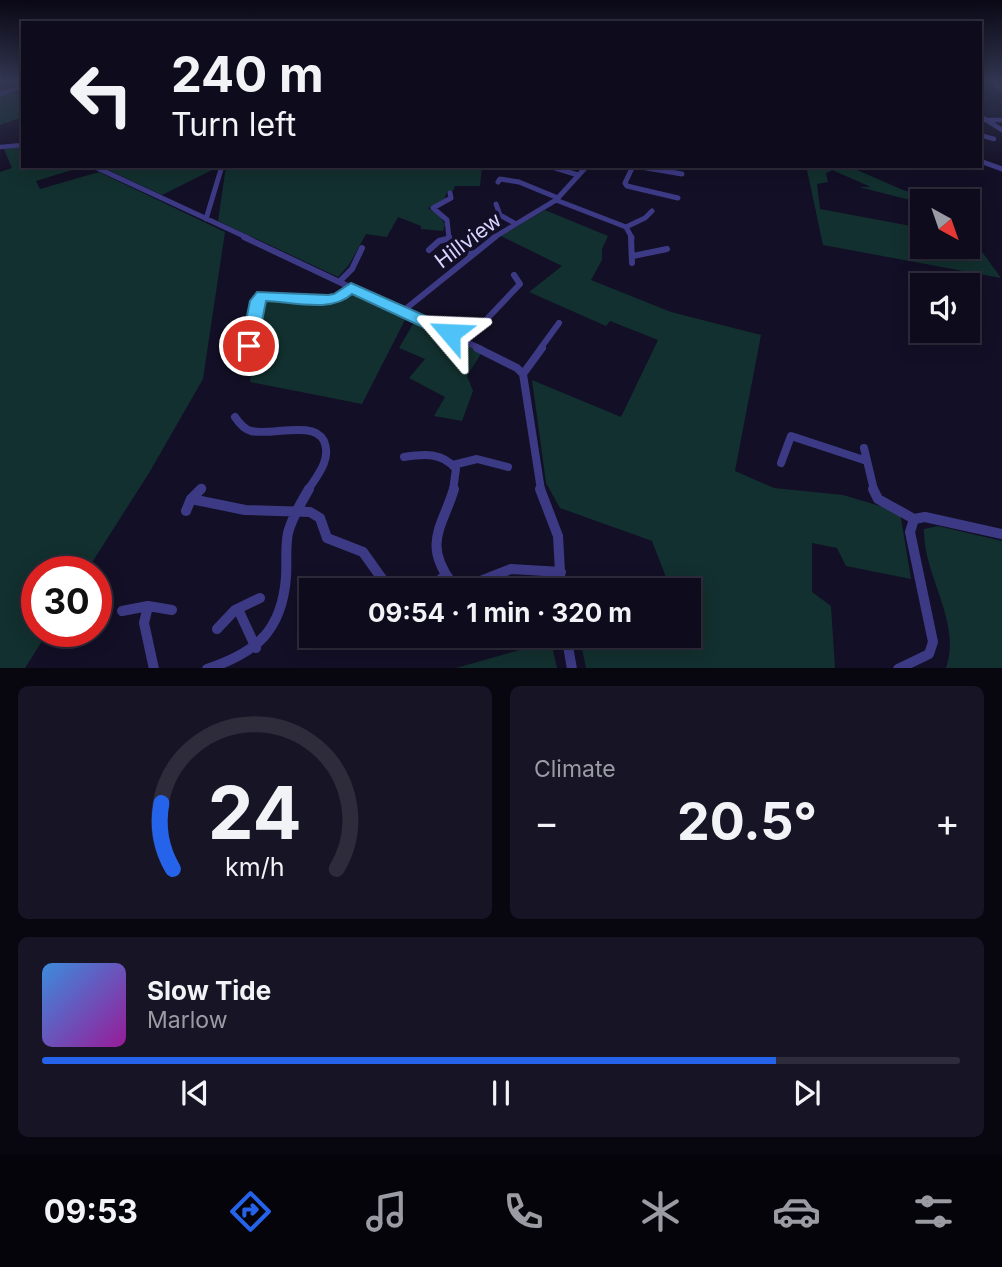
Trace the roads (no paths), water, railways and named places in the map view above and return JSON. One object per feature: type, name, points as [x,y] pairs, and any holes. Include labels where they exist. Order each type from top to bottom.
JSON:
[{"type":"street","points":[[982,119],[1002,120]]},
{"type":"street","points":[[982,119],[1002,130]]},
{"type":"street","points":[[982,136],[993,139]]},
{"type":"street","points":[[0,147],[21,145]]},
{"type":"street","points":[[982,162],[1002,169]]},
{"type":"street","points":[[97,168],[513,364],[523,374],[538,484],[556,528],[561,578]]},
{"type":"street","points":[[206,219],[221,168]]},
{"type":"street","points":[[555,168],[579,175]]},
{"type":"street","name":"Hillview","points":[[403,311],[496,236],[557,199],[585,168]]},
{"type":"street","points":[[633,168],[625,184],[678,198]]},
{"type":"street","points":[[646,168],[682,174]]},
{"type":"street","points":[[498,182],[500,179],[515,181],[626,227],[633,240],[632,259],[667,248]]},
{"type":"street","points":[[450,193],[451,198],[433,208],[447,220],[447,239],[456,247],[473,254]]},
{"type":"street","points":[[497,203],[500,215],[516,224]]},
{"type":"street","points":[[626,227],[645,218],[652,211]]},
{"type":"street","points":[[429,250],[439,241],[447,239]]},
{"type":"street","points":[[340,282],[352,269],[362,248]]},
{"type":"street","points":[[467,341],[520,284],[514,275]]},
{"type":"street","points":[[249,346],[257,301],[262,296],[339,298],[351,287]]},
{"type":"street","points":[[523,374],[559,323]]},
{"type":"street","points":[[208,668],[237,659],[256,648],[270,633],[285,594],[288,534],[298,510],[325,463],[325,441],[315,431],[250,431],[235,417]]},
{"type":"street","points":[[781,463],[791,436],[867,461]]},
{"type":"street","points":[[864,448],[878,499],[914,519],[925,517],[1002,534]]},
{"type":"street","points":[[404,457],[437,455],[456,469],[455,484],[435,536],[436,555],[445,576],[451,582],[471,586],[502,570],[561,572]]},
{"type":"street","points":[[453,465],[477,459],[508,467]]},
{"type":"street","points":[[186,511],[191,499],[202,488]]},
{"type":"street","points":[[191,499],[245,510],[298,510],[320,518],[324,534],[331,541],[363,552],[381,578]]},
{"type":"street","points":[[898,668],[929,654],[933,642],[910,532],[914,519]]},
{"type":"street","points":[[217,629],[238,609],[260,598]]},
{"type":"street","points":[[122,611],[148,606],[172,610]]},
{"type":"street","points":[[148,606],[144,623],[154,668]]},
{"type":"street","points":[[238,609],[256,648]]},
{"type":"street","points":[[568,648],[572,668]]}]
